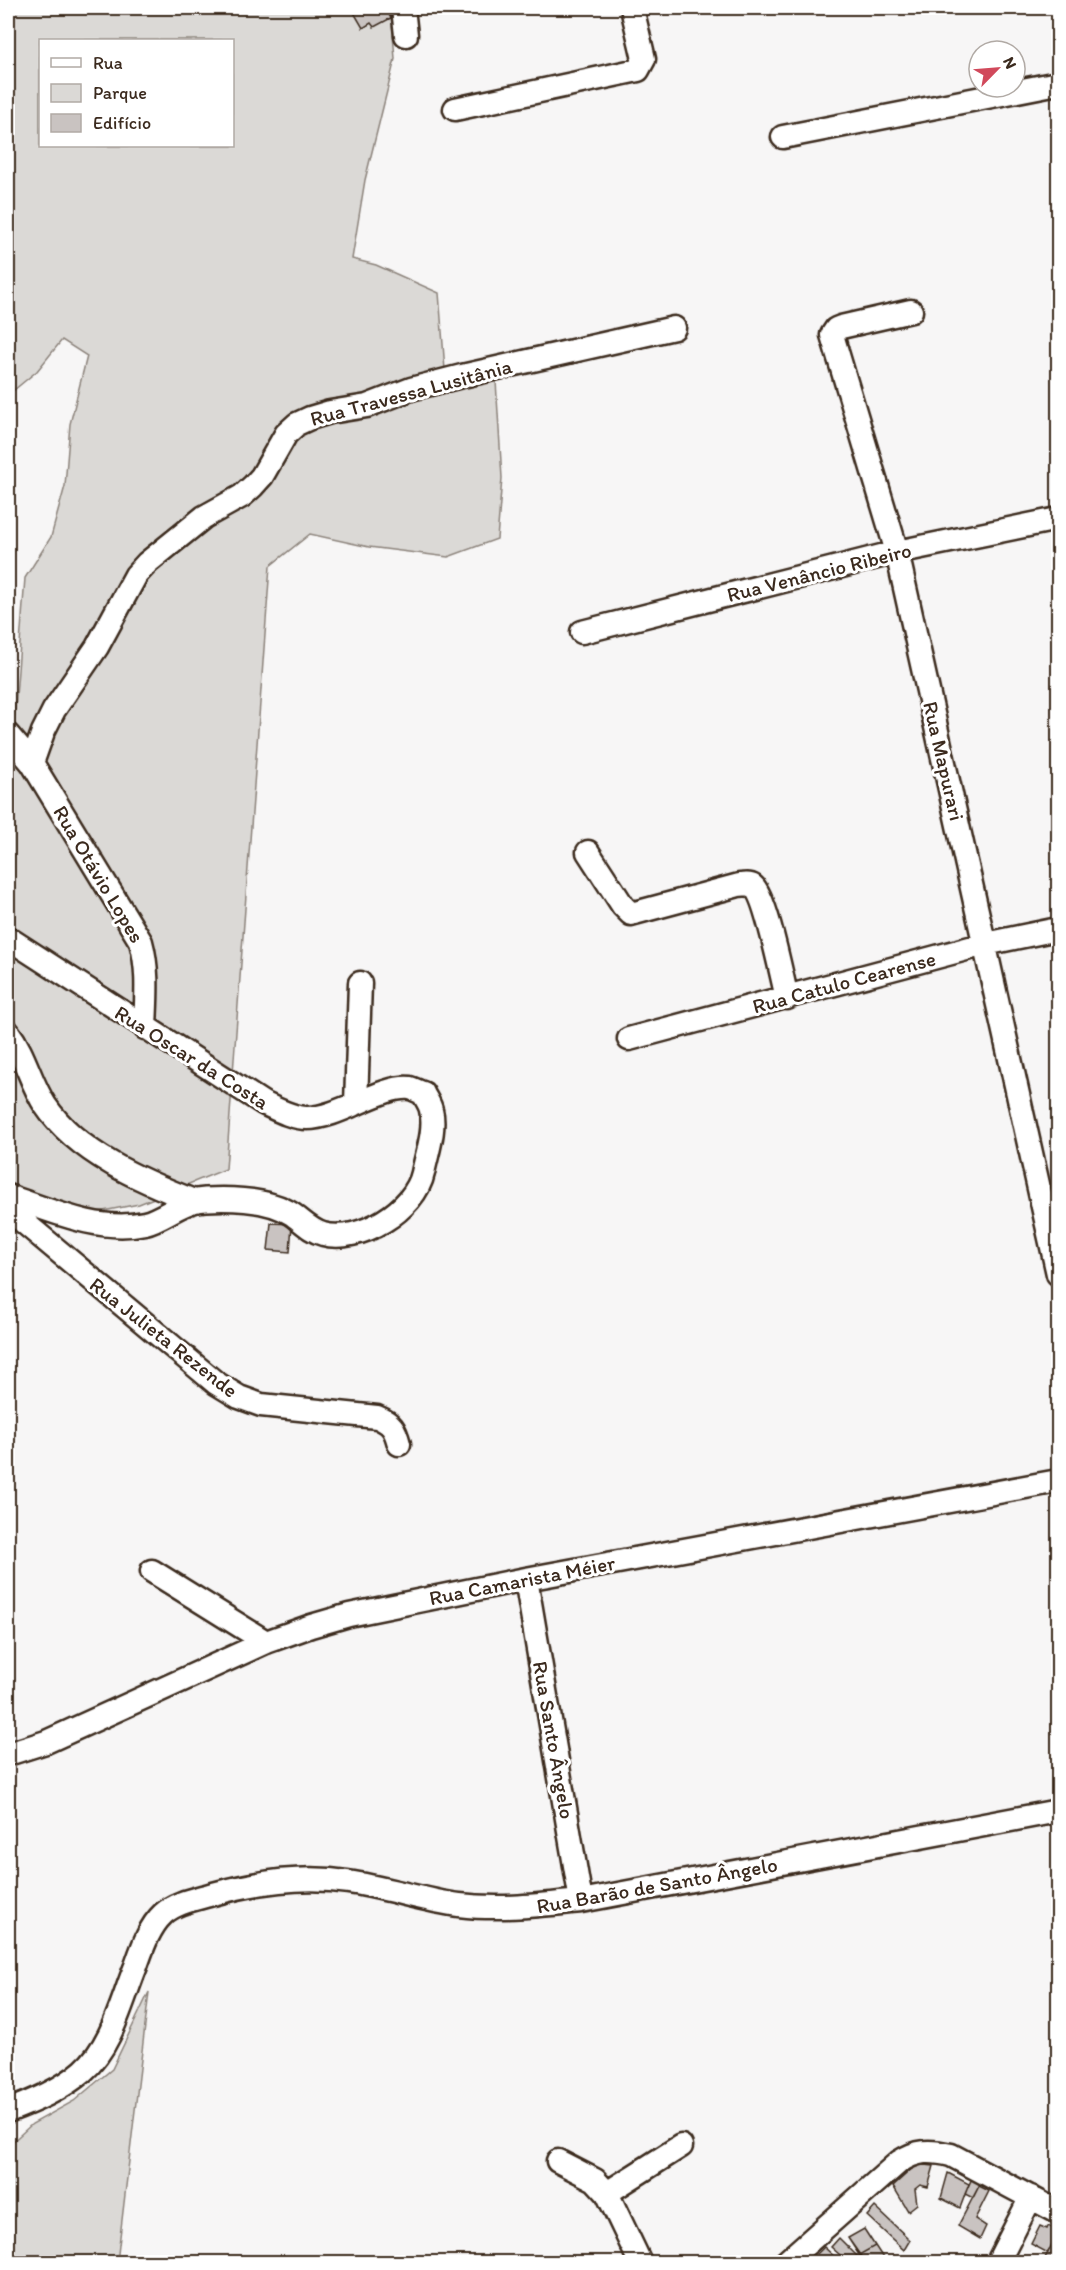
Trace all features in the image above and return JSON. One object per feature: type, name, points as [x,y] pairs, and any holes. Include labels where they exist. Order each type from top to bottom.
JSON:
[{"type":"street","points":[[403,8],[406,35]]},
{"type":"street","points":[[455,109],[638,70],[644,59],[632,8]]},
{"type":"street","points":[[783,137],[1059,83]]},
{"type":"street","name":"Rua Mapurari","points":[[911,311],[841,327],[836,329],[832,335],[897,552],[1059,1274]]},
{"type":"street","name":"Rua Travessa Lusitânia","points":[[32,763],[43,732],[54,711],[97,647],[136,575],[147,562],[204,517],[243,496],[266,470],[286,434],[297,424],[330,412],[367,406],[411,389],[462,376],[674,328]]},
{"type":"street","name":"Rua Venâncio Ribeiro","points":[[582,632],[897,552],[1059,519]]},
{"type":"street","name":"Rua Otávio Lopes","points":[[8,735],[32,763],[141,942],[146,960],[147,981],[145,1028]]},
{"type":"street","points":[[588,852],[623,906],[631,914],[739,885],[748,884],[753,887],[762,903],[787,998]]},
{"type":"street","name":"Rua Catulo Cearense","points":[[629,1039],[985,944],[1059,929]]},
{"type":"street","name":"Rua Oscar da Costa","points":[[8,938],[263,1103],[287,1114],[306,1118],[329,1115],[390,1092],[410,1088],[423,1093],[431,1109],[431,1131],[422,1180],[398,1212],[367,1229],[331,1235],[314,1230],[290,1213],[275,1206],[237,1199],[194,1201],[145,1223],[116,1225],[90,1222],[59,1214],[8,1196]]},
{"type":"street","points":[[356,1104],[360,983]]},
{"type":"street","points":[[8,1032],[20,1050],[46,1107],[65,1128],[91,1150],[120,1169],[146,1183],[194,1201]]},
{"type":"street","name":"Rua Julieta Rezende","points":[[8,1209],[216,1383],[239,1397],[261,1405],[377,1417],[390,1422],[395,1429],[399,1444]]},
{"type":"street","name":"Rua Camarista Méier","points":[[8,1754],[46,1742],[266,1642],[349,1615],[526,1579],[1059,1481]]},
{"type":"street","points":[[152,1571],[266,1642]]},
{"type":"street","name":"Rua Santo Ângelo","points":[[526,1579],[581,1901]]},
{"type":"street","name":"Rua Barão de Santo Ângelo","points":[[8,2111],[45,2097],[83,2071],[94,2058],[106,2040],[154,1926],[161,1915],[184,1902],[282,1879],[303,1878],[349,1882],[458,1905],[521,1907],[581,1901],[1059,1811]]},
{"type":"street","points":[[607,2193],[681,2146]]},
{"type":"street","points":[[786,2262],[899,2162],[921,2151],[951,2155],[1059,2212]]},
{"type":"street","points":[[558,2161],[595,2180],[607,2193],[640,2262]]},
{"type":"street","points":[[998,2262],[1031,2197]]},
{"type":"green space","points":[[8,8],[391,8],[395,59],[365,180],[352,259],[376,265],[439,293],[445,370],[495,365],[502,478],[497,539],[448,557],[369,547],[310,534],[270,566],[226,1169],[139,1204],[98,1212],[39,1203],[8,1183],[8,802],[25,578],[51,537],[65,486],[70,424],[87,356],[62,340],[37,371],[8,395]]},
{"type":"green space","points":[[149,1992],[117,2262],[8,2262],[8,2146],[32,2124],[74,2101],[112,2069]]},
{"type":"building","points":[[385,8],[391,18],[374,27],[371,23],[363,28],[352,9]]},
{"type":"building","points":[[271,1223],[292,1224],[290,1252],[268,1250]]},
{"type":"building","points":[[915,2166],[934,2166],[928,2187],[920,2185],[915,2189],[917,2204],[908,2211],[893,2186]]},
{"type":"building","points":[[948,2173],[969,2184],[960,2208],[941,2198]]},
{"type":"building","points":[[972,2178],[981,2182],[973,2198],[965,2194]]},
{"type":"building","points":[[979,2186],[989,2191],[975,2219],[986,2226],[980,2239],[958,2226]]},
{"type":"building","points":[[875,2207],[910,2240],[904,2250],[867,2216]]},
{"type":"building","points":[[1040,2226],[1058,2230],[1048,2253],[1031,2244]]},
{"type":"building","points":[[864,2229],[875,2246],[859,2255],[848,2238]]},
{"type":"building","points":[[864,2229],[888,2262],[865,2262],[848,2238]]},
{"type":"building","points":[[1058,2233],[1058,2262],[1048,2259],[1043,2262]]},
{"type":"building","points":[[839,2238],[861,2260],[859,2262],[848,2262],[831,2247]]},
{"type":"building","points":[[824,2247],[837,2259],[834,2262],[817,2262],[808,2254],[813,2250],[817,2254]]}]
